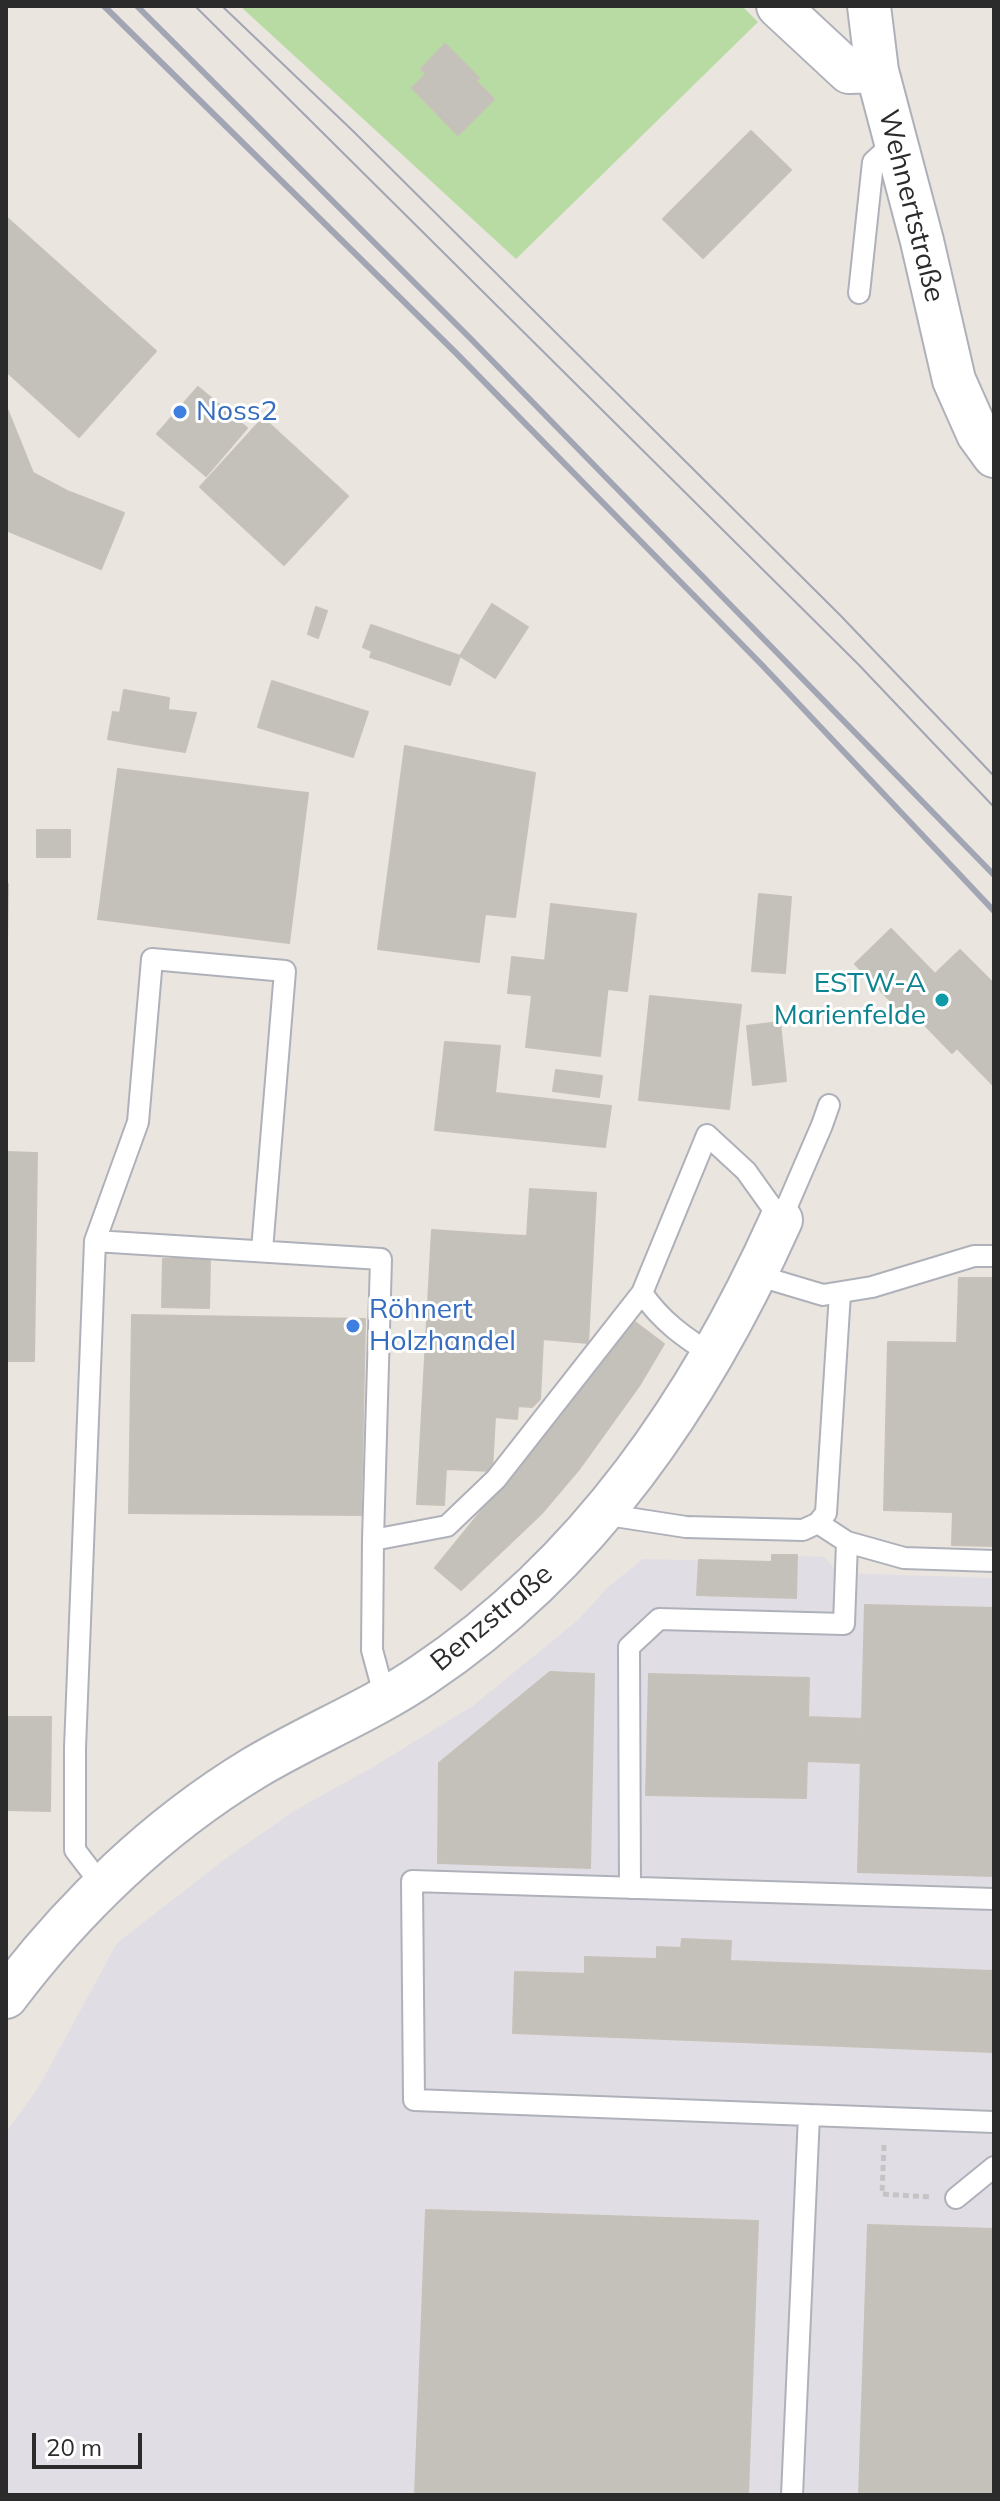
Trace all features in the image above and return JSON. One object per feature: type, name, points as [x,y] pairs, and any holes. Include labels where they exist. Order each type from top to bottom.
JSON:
[{"type":"street","points":[[778,6],[849,72],[877,71]]},
{"type":"street","name":"Wehnertstraße","points":[[869,6],[877,71],[922,241],[954,380],[978,434],[994,456]]},
{"type":"street","name":"Benzstraße","points":[[6,1997],[45,1950],[104,1888],[170,1827],[253,1769],[422,1677],[484,1631],[575,1547],[681,1409],[714,1356],[781,1220]]},
{"type":"lane","points":[[859,293],[873,162],[894,143]]},
{"type":"lane","points":[[104,1888],[75,1850],[75,1748],[95,1241],[138,1122],[152,959],[285,971],[262,1250]]},
{"type":"lane","name":"Benzstraße","points":[[781,1220],[829,1105]]},
{"type":"lane","points":[[373,1540],[447,1526],[496,1479],[642,1293],[707,1135],[746,1171],[781,1220]]},
{"type":"lane","points":[[95,1241],[381,1259],[372,1650],[385,1698]]},
{"type":"lane","points":[[756,1275],[823,1295],[872,1287],[974,1256],[994,1256]]},
{"type":"lane","points":[[642,1293],[672,1328],[714,1356]]},
{"type":"lane","points":[[602,1514],[686,1527],[803,1530],[818,1523],[826,1513],[840,1293]]},
{"type":"lane","points":[[818,1523],[847,1542],[904,1558],[994,1561]]},
{"type":"lane","points":[[630,1888],[629,1647],[659,1619],[844,1624],[847,1542]]},
{"type":"lane","points":[[994,1899],[412,1881],[414,2100],[994,2122]]},
{"type":"lane","points":[[792,2495],[809,2115]]},
{"type":"lane","points":[[956,2198],[994,2167]]},
{"type":"path","points":[[884,2145],[882,2194],[956,2198]]},
{"type":"shaded area","points":[[772,1555],[825,1557],[838,1573],[994,1578],[994,2495],[6,2495],[6,2132],[38,2088],[117,1943],[225,1859],[294,1811],[474,1705],[578,1620],[608,1587],[643,1559],[771,1562]]},
{"type":"green space","points":[[240,6],[742,6],[758,22],[516,259]]},
{"type":"building","points":[[445,44],[479,78],[476,81],[494,99],[458,135],[412,88],[426,74],[421,69]]},
{"type":"building","points":[[751,131],[791,170],[703,258],[663,219]]},
{"type":"building","points":[[6,217],[156,351],[79,437],[6,371]]},
{"type":"building","points":[[198,387],[247,428],[206,476],[157,434]]},
{"type":"building","points":[[6,406],[33,473],[6,484]]},
{"type":"building","points":[[263,418],[348,496],[284,565],[200,487]]},
{"type":"building","points":[[33,473],[67,491],[45,546],[6,530],[6,484]]},
{"type":"building","points":[[67,491],[124,513],[101,569],[45,546]]},
{"type":"building","points":[[492,604],[528,627],[495,678],[460,656]]},
{"type":"building","points":[[316,607],[327,611],[318,638],[308,634]]},
{"type":"building","points":[[371,625],[380,628],[372,651],[363,647]]},
{"type":"building","points":[[380,628],[397,634],[386,662],[370,657]]},
{"type":"building","points":[[397,634],[460,656],[450,685],[386,662]]},
{"type":"building","points":[[272,681],[368,712],[353,757],[258,727]]},
{"type":"building","points":[[124,690],[141,693],[139,704],[156,707],[154,718],[141,716],[139,726],[144,727],[141,745],[108,739],[113,712],[120,713]]},
{"type":"building","points":[[141,693],[169,698],[168,710],[196,713],[185,752],[141,745],[144,727],[139,726],[141,716],[154,718],[156,707],[139,704]]},
{"type":"building","points":[[405,746],[535,773],[515,917],[485,914],[479,962],[378,949]]},
{"type":"building","points":[[118,769],[282,790],[263,926],[100,905]]},
{"type":"building","points":[[282,790],[308,793],[289,943],[98,919],[100,905],[263,926]]},
{"type":"building","points":[[37,830],[70,830],[70,857],[37,857]]},
{"type":"building","points":[[8,884],[7,943],[6,943]]},
{"type":"building","points":[[759,894],[791,897],[785,973],[752,971]]},
{"type":"building","points":[[551,904],[636,914],[627,991],[608,989],[610,968],[545,961]]},
{"type":"building","name":"ESTW-A Marienfelde","points":[[891,929],[935,974],[960,950],[994,984],[994,1086],[957,1048],[952,1053],[916,1016],[911,1022],[855,964]]},
{"type":"building","points":[[512,957],[610,968],[600,1056],[526,1047],[532,995],[508,993]]},
{"type":"building","points":[[650,996],[741,1005],[729,1109],[639,1100]]},
{"type":"building","points":[[780,1022],[786,1081],[753,1085],[747,1026]]},
{"type":"building","points":[[445,1042],[500,1046],[495,1093],[611,1106],[605,1147],[435,1130]]},
{"type":"building","points":[[556,1070],[602,1076],[599,1097],[553,1091]]},
{"type":"building","points":[[6,1152],[37,1153],[34,1361],[6,1361]]},
{"type":"building","points":[[530,1189],[596,1193],[588,1343],[543,1339],[540,1399],[532,1407],[518,1406],[517,1419],[495,1417],[505,1235],[527,1236]]},
{"type":"building","points":[[432,1230],[505,1235],[492,1471],[446,1469],[444,1505],[417,1504]]},
{"type":"building","points":[[163,1259],[210,1259],[209,1308],[162,1307]]},
{"type":"building","points":[[959,1278],[994,1278],[994,1546],[952,1545],[953,1512],[884,1510],[888,1342],[957,1343]]},
{"type":"building","points":[[132,1315],[365,1319],[361,1515],[129,1513]]},
{"type":"building","points":[[635,1322],[664,1344],[639,1386],[580,1468],[541,1514],[461,1590],[435,1568]]},
{"type":"building","points":[[772,1555],[797,1555],[796,1598],[697,1595],[699,1560],[772,1562]]},
{"type":"building","points":[[865,1605],[994,1608],[994,1876],[858,1872]]},
{"type":"building","points":[[550,1672],[594,1674],[590,1868],[438,1863],[439,1763]]},
{"type":"building","points":[[649,1674],[809,1678],[806,1798],[646,1795]]},
{"type":"building","points":[[6,1717],[51,1717],[50,1811],[6,1810]]},
{"type":"building","points":[[808,1717],[863,1719],[861,1763],[807,1761]]},
{"type":"building","points":[[682,1939],[731,1941],[730,1961],[994,1971],[994,2052],[513,2033],[515,1972],[585,1974],[585,1957],[657,1959],[657,1947],[681,1948]]},
{"type":"building","points":[[426,2210],[758,2221],[748,2495],[415,2495]]},
{"type":"building","points":[[868,2225],[994,2229],[994,2495],[859,2495]]},
{"type":"tram line","points":[[195,6],[858,664],[994,807]]},
{"type":"tram line","points":[[222,6],[353,131],[840,615],[994,776]]},
{"type":"railway","points":[[104,6],[456,353],[762,665],[994,911]]},
{"type":"railway","points":[[137,6],[470,338],[994,875]]},
{"type":"place","name":"Noss2","points":[[180,412]]},
{"type":"place","name":"ESTW-A Marienfelde","points":[[942,1000]]},
{"type":"place","name":"Röhnert Holzhandel","points":[[353,1326]]}]
